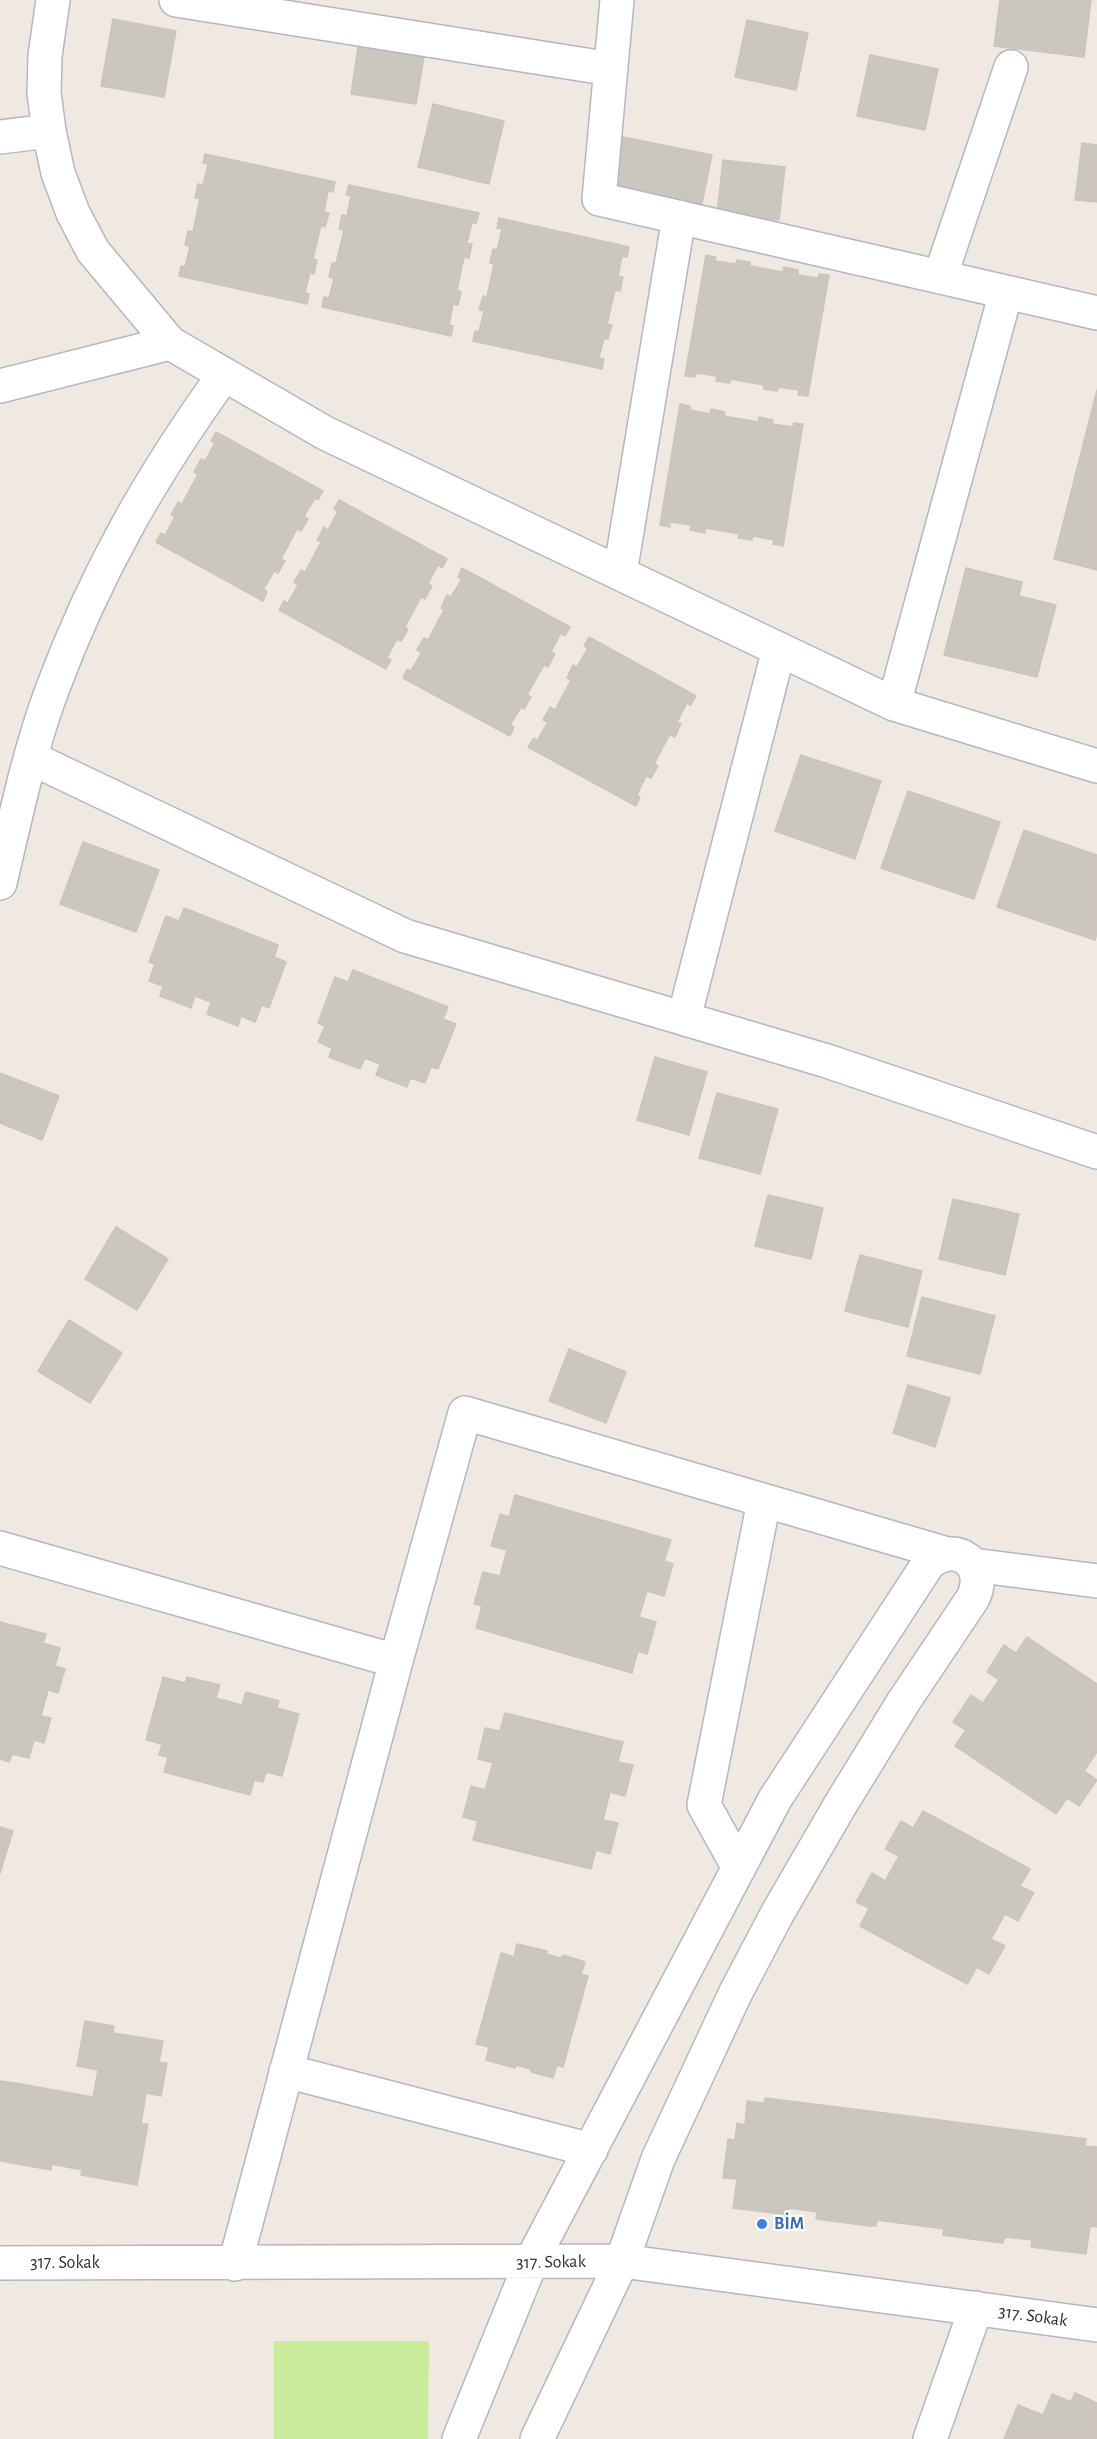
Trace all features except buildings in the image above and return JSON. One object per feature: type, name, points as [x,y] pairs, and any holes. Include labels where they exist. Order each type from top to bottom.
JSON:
[{"type":"street","points":[[53,0],[45,56],[44,93],[58,173],[73,213],[93,251],[170,343],[325,433],[894,704],[1097,766]]},
{"type":"street","points":[[176,0],[611,69]]},
{"type":"street","points":[[617,0],[599,199],[1097,313]]},
{"type":"street","points":[[940,277],[1011,67]]},
{"type":"street","points":[[0,137],[49,131]]},
{"type":"street","points":[[620,573],[679,217]]},
{"type":"street","points":[[894,704],[1006,292]]},
{"type":"street","points":[[0,386],[170,343]]},
{"type":"street","points":[[0,883],[31,758],[52,691],[76,628],[111,554],[151,481],[224,375]]},
{"type":"street","points":[[684,1018],[779,649]]},
{"type":"street","points":[[31,758],[405,936],[827,1060],[1097,1152]]},
{"type":"street","points":[[235,2264],[396,1661],[465,1413],[959,1559],[1097,1581]]},
{"type":"street","points":[[739,1868],[704,1805],[764,1501]]},
{"type":"street","points":[[0,1548],[396,1661]]},
{"type":"street","points":[[459,2439],[531,2262],[775,1799],[928,1564],[959,1559]]},
{"type":"street","points":[[537,2439],[622,2260],[658,2159],[735,1994],[777,1914],[839,1807],[904,1701],[973,1599],[978,1588],[978,1576],[959,1559]]},
{"type":"street","points":[[286,2071],[591,2150]]},
{"type":"street","name":"317. Sokak","points":[[0,2263],[235,2264],[622,2260],[1097,2325]]},
{"type":"street","points":[[930,2439],[976,2308]]},
{"type":"green space","points":[[274,2341],[429,2341],[428,2439],[274,2439]]},
{"type":"place","name":"BİM","points":[[762,2224]]}]
